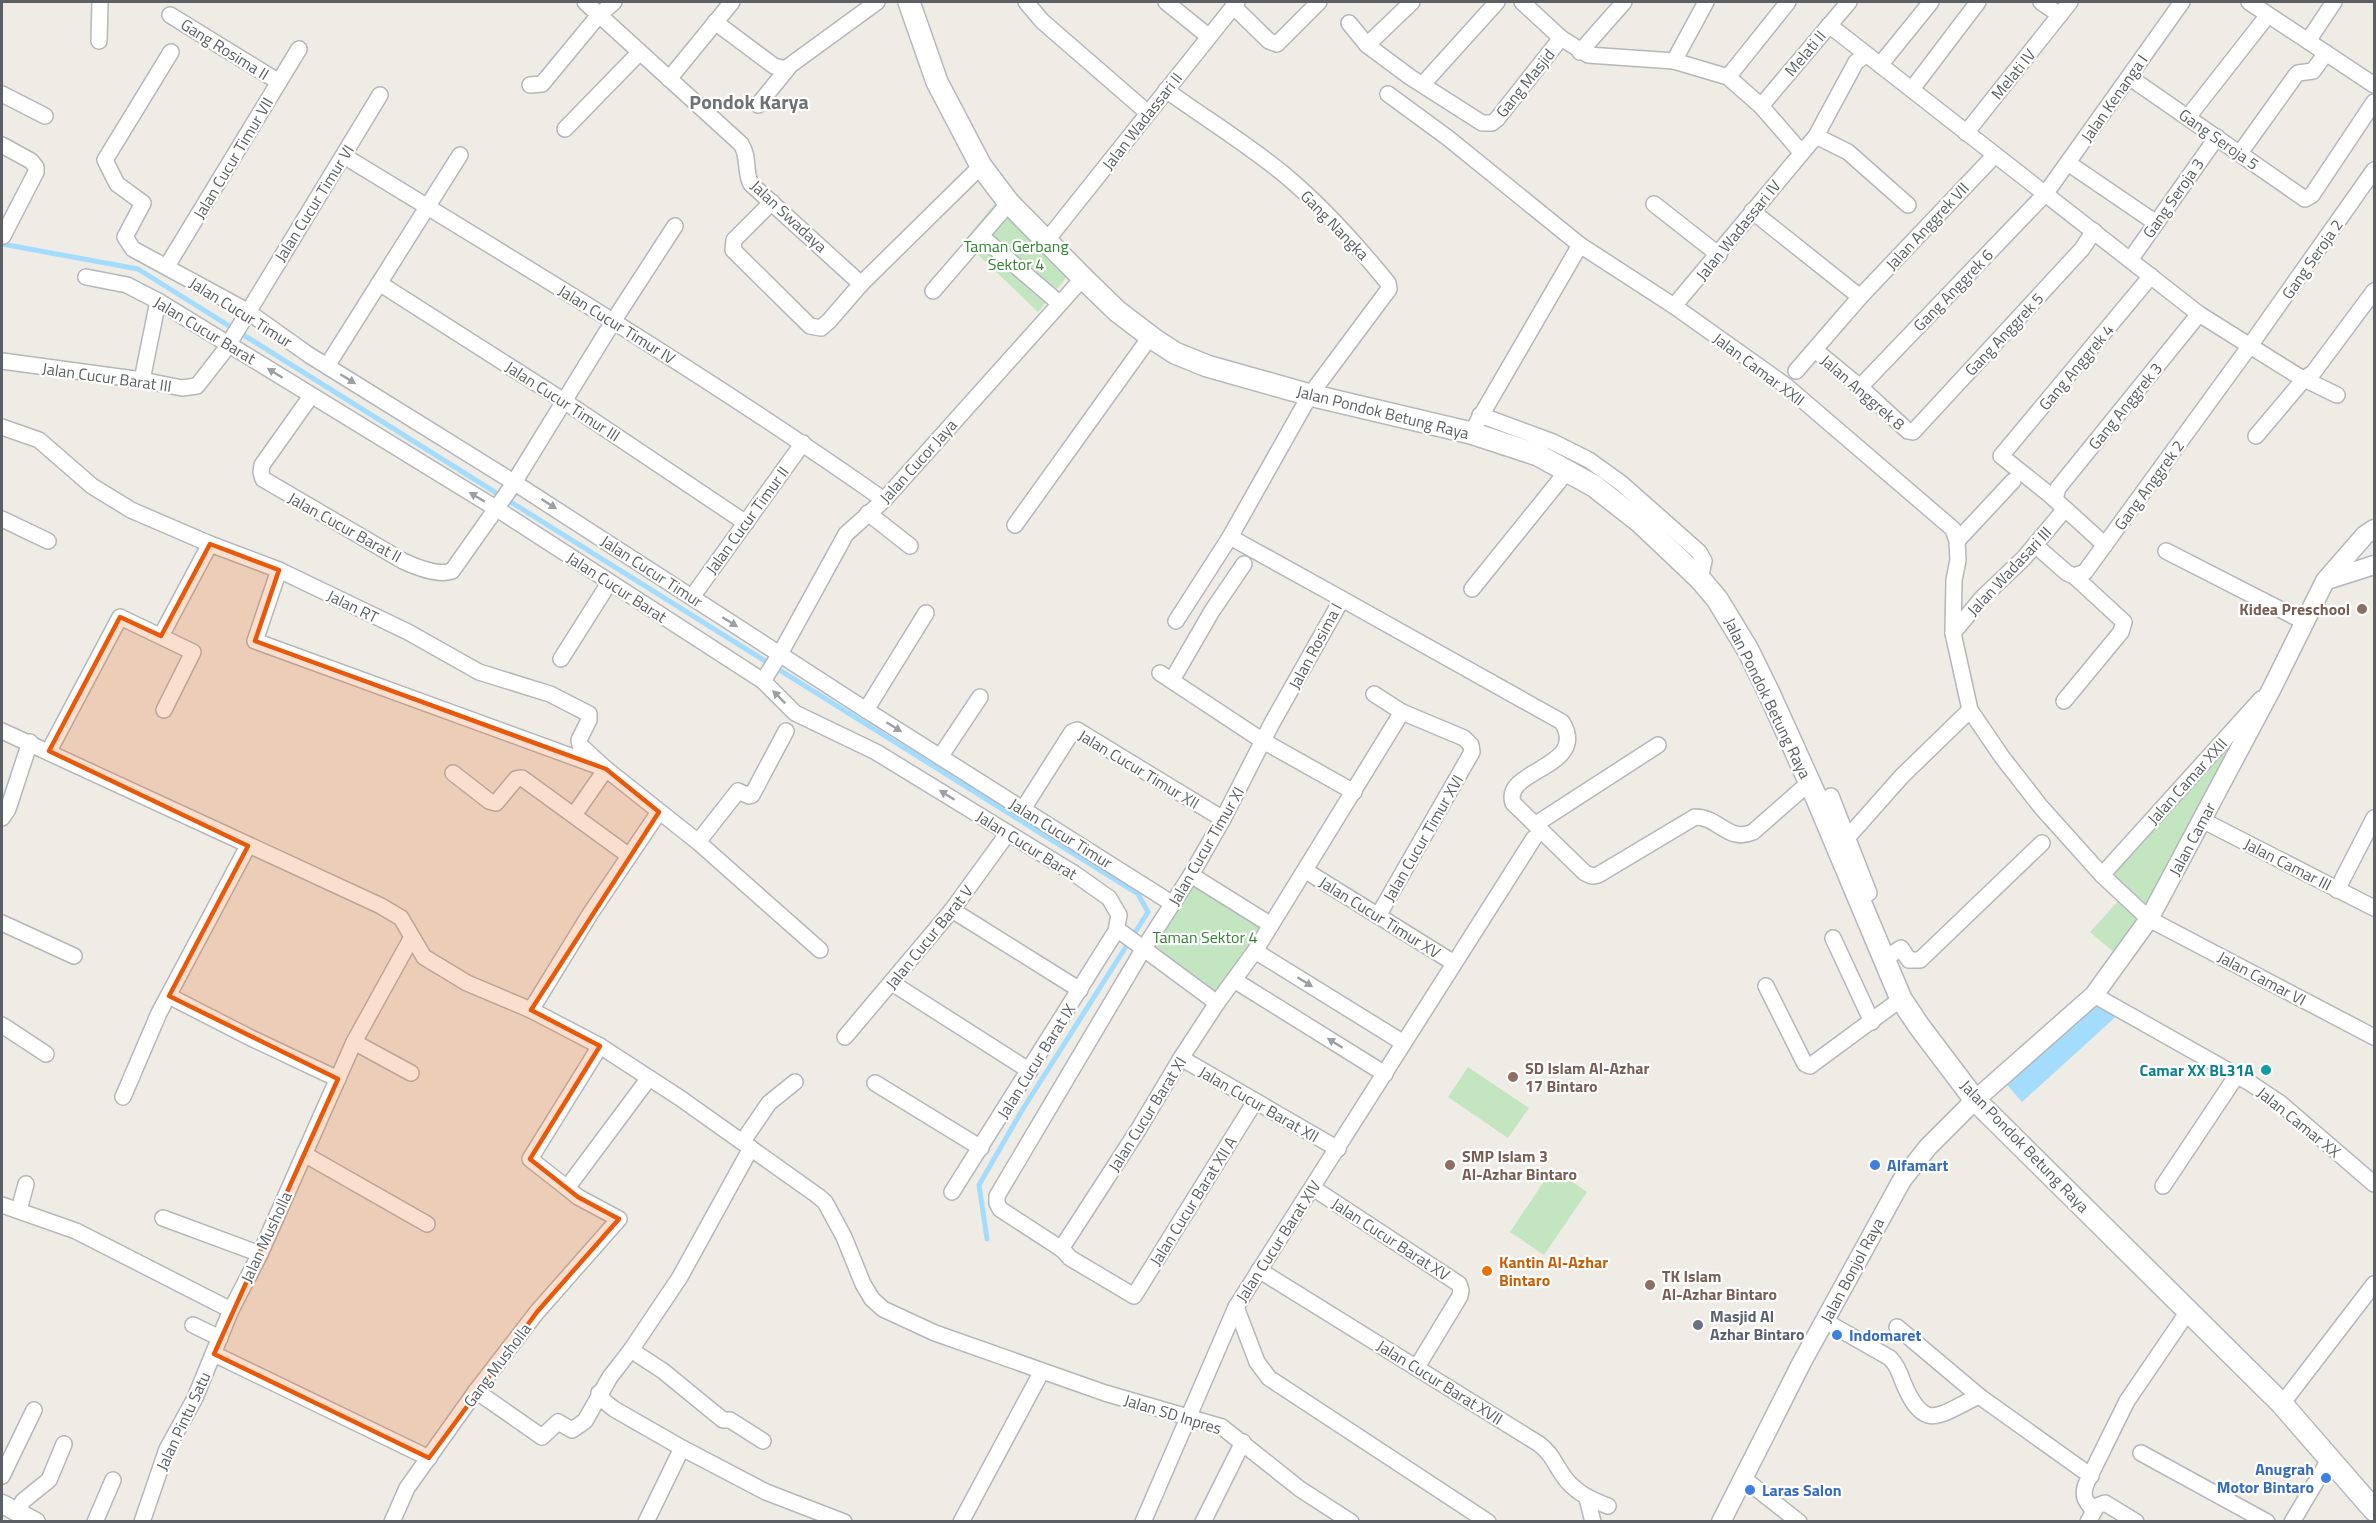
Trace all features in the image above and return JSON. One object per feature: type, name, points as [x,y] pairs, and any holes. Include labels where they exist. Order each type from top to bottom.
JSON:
[{"type":"main road","name":"Jalan Pondok Betung Raya","points":[[909,2],[937,82],[981,166],[1009,203],[1083,278],[1117,311],[1150,337],[1169,350],[1193,361],[1310,395],[1476,424],[1568,470],[1594,486],[1619,505],[1700,579],[1717,599],[1748,650],[1810,782],[1901,999],[1919,1026],[1975,1100],[2282,1404],[2374,1510]]},
{"type":"street","points":[[99,41],[100,2]]},
{"type":"street","name":"Jalan Swadaya","points":[[585,2],[741,144],[747,155],[748,178],[751,184],[861,284]]},
{"type":"street","points":[[530,85],[542,84],[599,15],[614,2]]},
{"type":"street","points":[[669,79],[732,2]]},
{"type":"street","points":[[758,105],[788,68],[877,2]]},
{"type":"street","points":[[1026,2],[1042,21],[1148,113]]},
{"type":"street","points":[[1166,2],[1208,36]]},
{"type":"street","points":[[1235,4],[1269,41],[1277,44],[1319,2]]},
{"type":"street","points":[[1367,45],[1412,2]]},
{"type":"street","points":[[1349,23],[1367,45],[1423,84],[1497,2]]},
{"type":"street","points":[[1580,52],[1624,2]]},
{"type":"street","points":[[1674,61],[1706,2]]},
{"type":"street","points":[[1728,77],[1788,2]]},
{"type":"street","name":"Melati II","points":[[1761,106],[1849,2]]},
{"type":"street","points":[[1880,65],[1931,2]]},
{"type":"street","points":[[1912,89],[1978,2]]},
{"type":"street","points":[[2040,2],[2060,15]]},
{"type":"street","name":"Melati IV","points":[[1966,133],[2070,2]]},
{"type":"street","name":"Jalan Kenanga I","points":[[2046,194],[2182,2]]},
{"type":"street","points":[[2308,42],[2334,2]]},
{"type":"street","name":"Jalan Wadassari II","points":[[1047,240],[1235,4]]},
{"type":"street","points":[[1530,5],[1561,38],[1580,52],[1598,57],[1674,61],[1728,77],[1761,106],[1801,153]]},
{"type":"street","points":[[2188,117],[2259,6],[2308,42],[2374,85]]},
{"type":"street","name":"Gang Rosima II","points":[[170,15],[279,82]]},
{"type":"street","points":[[716,22],[774,66],[780,69],[788,68]]},
{"type":"street","points":[[1829,25],[2199,314],[2249,348],[2337,396]]},
{"type":"street","name":"Gang Masjid","points":[[1423,84],[1482,123],[1487,124],[1497,119],[1561,38]]},
{"type":"street","name":"Jalan Cucur Timur VII","points":[[167,266],[298,49]]},
{"type":"street","name":"Jalan Cucur Timur","points":[[171,51],[105,160],[117,184],[143,203],[125,237],[133,249],[167,266],[245,314],[513,486],[692,597],[779,656],[1173,904]]},
{"type":"street","points":[[565,129],[640,52]]},
{"type":"street","points":[[2240,153],[2296,75],[2313,71],[2326,53]]},
{"type":"street","name":"Jalan Wadassari IV","points":[[1674,306],[1719,255],[1752,211],[1818,133],[1856,62],[1866,55]]},
{"type":"street","name":"Gang Seroja 5","points":[[2129,77],[2302,198],[2309,198],[2374,102]]},
{"type":"street","name":"Gang Nangka","points":[[1166,90],[1280,171],[1301,189],[1357,246],[1388,284],[1388,294],[1310,395]]},
{"type":"street","points":[[2,94],[45,116]]},
{"type":"street","name":"Jalan Camar XXII","points":[[1388,94],[1448,138],[1580,245],[1674,306],[1785,386],[1945,521],[1953,530],[1957,541]]},
{"type":"street","name":"Jalan Cucur Timur VI","points":[[230,341],[380,95]]},
{"type":"street","points":[[1818,133],[1848,152],[1908,205]]},
{"type":"street","name":"Gang Seroja 3","points":[[2130,260],[2217,137]]},
{"type":"street","points":[[2,145],[31,161],[36,167],[36,172],[3,236]]},
{"type":"street","points":[[327,366],[460,155]]},
{"type":"street","name":"Jalan Anggrek VII","points":[[1796,371],[1860,297],[1995,155]]},
{"type":"street","name":"Jalan Cucur Timur IV","points":[[344,156],[614,320],[803,443],[884,500]]},
{"type":"street","points":[[2068,163],[2156,223]]},
{"type":"street","points":[[772,202],[734,240],[733,250],[810,326],[821,328],[861,284],[981,166]]},
{"type":"street","name":"Gang Seroja 2","points":[[2249,348],[2374,170]]},
{"type":"street","name":"Gang Anggrek 6","points":[[1860,387],[2046,194]]},
{"type":"street","points":[[933,291],[1009,203]]},
{"type":"street","points":[[1654,204],[1719,255]]},
{"type":"street","points":[[1752,211],[1860,297]]},
{"type":"street","points":[[499,507],[614,320],[675,226]]},
{"type":"street","name":"Gang Anggrek 5","points":[[1911,432],[2082,249],[2094,231]]},
{"type":"street","points":[[981,236],[1059,303]]},
{"type":"street","points":[[1580,245],[1476,424],[1569,449],[1621,483],[1699,552],[1704,561],[1700,579]]},
{"type":"street","name":"Gang Anggrek 4","points":[[2060,504],[2001,456],[2151,276]]},
{"type":"street","name":"Jalan Cucur Barat","points":[[86,277],[127,285],[230,341],[311,396],[499,507],[609,583],[764,679],[795,713],[876,752],[1075,874],[1109,898],[1119,915],[1119,930]]},
{"type":"street","name":"Jalan Cucor Jaya","points":[[764,679],[846,534],[884,500],[1083,278]]},
{"type":"street","name":"Jalan Cucur Timur III","points":[[379,283],[564,401],[746,523]]},
{"type":"street","points":[[2256,436],[2305,378],[2313,373],[2374,291]]},
{"type":"street","points":[[142,380],[158,301]]},
{"type":"street","name":"Gang Anggrek 3","points":[[2060,504],[2058,488],[2199,314]]},
{"type":"street","points":[[1015,525],[1150,337]]},
{"type":"street","name":"Jalan Cucur Barat III","points":[[2,361],[142,380],[182,388],[197,386],[208,375],[230,341]]},
{"type":"street","name":"Gang Anggrek 2","points":[[2074,576],[2085,572],[2249,348]]},
{"type":"street","name":"Jalan Anggrek 8","points":[[1815,350],[1911,432]]},
{"type":"street","points":[[1176,621],[1230,537],[1310,395]]},
{"type":"street","name":"Jalan Cucur Barat II","points":[[311,396],[262,465],[261,475],[267,483],[403,561],[444,573],[454,569],[499,507]]},
{"type":"street","name":"Jalan RT","points":[[2,427],[39,440],[92,486],[131,510],[210,544],[279,570],[408,632],[478,672],[550,694],[589,714],[589,720],[579,740],[580,745],[606,769],[698,842],[820,950]]},
{"type":"street","name":"Jalan Cucur Timur II","points":[[692,597],[803,443]]},
{"type":"street","points":[[1472,589],[1568,470]]},
{"type":"street","points":[[2013,481],[1957,541],[1953,633],[1970,710],[2002,757],[2041,807],[2102,875],[2149,919]]},
{"type":"street","points":[[2060,504],[2105,545]]},
{"type":"street","name":"Jalan Wadasari III","points":[[1953,633],[1982,598],[2035,545],[2060,504]]},
{"type":"street","points":[[868,513],[910,546]]},
{"type":"street","points":[[2,519],[48,542]]},
{"type":"street","points":[[2370,532],[2360,549],[2361,562],[2370,566]]},
{"type":"street","name":"Jalan Camar","points":[[1975,1100],[2094,994],[2149,919],[2272,688],[2325,580],[2370,532]]},
{"type":"street","name":"Jalan Rosima I","points":[[1230,537],[1342,599],[1263,741]]},
{"type":"street","points":[[161,636],[210,544]]},
{"type":"street","points":[[2035,545],[2067,573],[2074,576],[2124,622],[2124,627],[2064,701]]},
{"type":"street","points":[[2166,551],[2305,622]]},
{"type":"street","points":[[1244,564],[1166,677],[1263,741],[1354,792]]},
{"type":"street","points":[[2325,580],[2370,566]]},
{"type":"street","points":[[279,570],[255,641],[606,769],[574,815]]},
{"type":"street","points":[[561,659],[609,583]]},
{"type":"street","points":[[1342,599],[1562,722],[1566,729],[1567,741],[1562,755],[1520,783],[1513,790],[1511,797],[1513,803],[1535,831],[1585,873],[1592,876],[1598,875],[1695,817],[1712,821],[1742,837],[1753,832],[1810,782]]},
{"type":"street","points":[[866,710],[926,613]]},
{"type":"street","points":[[49,751],[120,617],[193,652],[164,710]]},
{"type":"street","name":"Jalan Camar XXII","points":[[2102,875],[2272,688]]},
{"type":"street","points":[[1374,694],[1402,712]]},
{"type":"street","points":[[940,757],[980,697]]},
{"type":"street","points":[[1847,838],[1902,776],[1970,710]]},
{"type":"street","name":"Jalan Cucur Timur XVI","points":[[1378,916],[1472,752],[1471,745],[1464,738],[1402,712]]},
{"type":"street","name":"Jalan Cucur Barat XI","points":[[1062,1249],[1217,1002],[1255,951],[1306,871],[1402,712]]},
{"type":"street","name":"Jalan Cucur Timur XII","points":[[1023,809],[1072,732],[1077,730],[1223,819]]},
{"type":"street","name":"Jalan SD Inpres","points":[[2,731],[381,906],[401,918],[424,957],[467,983],[531,1010],[600,1046],[649,1078],[747,1144],[825,1202],[844,1237],[863,1284],[872,1299],[883,1309],[934,1333],[1121,1399],[1214,1423],[1243,1442],[1300,1489],[1351,1521]]},
{"type":"street","points":[[698,842],[738,791],[752,795],[786,731]]},
{"type":"street","name":"Jalan Cucur Timur XI","points":[[1130,1296],[1000,1209],[997,1196],[1142,947],[1191,875],[1263,741]]},
{"type":"street","points":[[2,818],[8,809],[30,742]]},
{"type":"street","points":[[1535,831],[1658,745]]},
{"type":"street","points":[[453,773],[489,801],[496,803],[516,778],[522,778],[628,855]]},
{"type":"street","points":[[1831,796],[1869,892]]},
{"type":"street","points":[[531,1010],[628,855],[659,812]]},
{"type":"street","points":[[2337,890],[2374,818]]},
{"type":"street","name":"Jalan Camar III","points":[[2202,820],[2374,908]]},
{"type":"street","name":"Jalan Cucur Barat XIV","points":[[1143,1521],[1236,1307],[1338,1149],[1385,1074],[1402,1042],[1454,963],[1535,831]]},
{"type":"street","name":"Jalan Cucur Barat V","points":[[845,1037],[952,910],[1008,833]]},
{"type":"street","points":[[1885,958],[1901,948],[1909,960],[1914,962],[1920,960],[2042,843]]},
{"type":"street","points":[[123,1096],[159,1013],[248,846]]},
{"type":"street","name":"Jalan Cucur Timur XV","points":[[1306,871],[1454,963]]},
{"type":"street","points":[[1191,875],[1271,925]]},
{"type":"street","points":[[952,910],[1080,990]]},
{"type":"street","name":"Jalan Camar VI","points":[[2149,919],[2374,1037]]},
{"type":"street","points":[[2,924],[74,956]]},
{"type":"street","points":[[1119,930],[1217,1002]]},
{"type":"street","name":"Jalan Cucur Barat IX","points":[[952,1192],[1119,930]]},
{"type":"street","name":"Jalan Musholla","points":[[220,1338],[354,1042],[412,937]]},
{"type":"street","points":[[1833,938],[1872,1022]]},
{"type":"street","points":[[1255,951],[1402,1042]]},
{"type":"street","points":[[1234,980],[1385,1074]]},
{"type":"street","points":[[892,983],[1030,1071]]},
{"type":"street","points":[[1766,986],[1807,1066],[1813,1066],[1901,999]]},
{"type":"street","name":"Jalan Camar XX","points":[[2094,994],[2237,1075],[2280,1103],[2374,1184]]},
{"type":"street","points":[[169,996],[338,1079]]},
{"type":"street","points":[[2,1025],[46,1054]]},
{"type":"street","points":[[354,1042],[411,1073]]},
{"type":"street","points":[[600,1046],[530,1159],[567,1188],[649,1078]]},
{"type":"street","name":"Jalan Cucur Barat XII","points":[[1181,1058],[1254,1103],[1338,1149]]},
{"type":"street","points":[[2163,1186],[2237,1075]]},
{"type":"street","points":[[476,1391],[542,1437],[558,1422],[572,1430],[585,1421],[599,1394],[680,1277],[769,1103],[795,1082]]},
{"type":"street","points":[[874,1083],[981,1148]]},
{"type":"street","name":"Jalan Bonjol Raya","points":[[1721,1521],[1825,1321],[1902,1180],[1928,1147],[1975,1100]]},
{"type":"street","name":"Jalan Cucur Barat XII A","points":[[1130,1296],[1134,1296],[1137,1292],[1254,1103]]},
{"type":"street","points":[[304,1154],[427,1224]]},
{"type":"street","points":[[19,1210],[26,1184]]},
{"type":"street","name":"Gang Musholla","points":[[392,1521],[408,1488],[476,1391],[537,1312],[619,1219],[578,1197],[567,1188]]},
{"type":"street","name":"Jalan Cucur Barat XV","points":[[1313,1188],[1456,1282],[1460,1287],[1460,1296],[1417,1366]]},
{"type":"street","points":[[2,1205],[76,1231],[231,1310]]},
{"type":"street","points":[[164,1218],[260,1254]]},
{"type":"street","name":"Jalan Cucur Barat XVII","points":[[1260,1270],[1417,1366],[1543,1448],[1554,1458],[1566,1479],[1587,1498],[1608,1506]]},
{"type":"street","points":[[2282,1404],[2374,1284]]},
{"type":"street","points":[[1236,1307],[1257,1362],[1269,1378],[1488,1521]]},
{"type":"street","points":[[2091,1516],[2083,1490],[2127,1401],[2189,1310]]},
{"type":"street","points":[[1825,1321],[1890,1358],[1897,1367],[1912,1403],[1926,1415],[1937,1416],[1979,1396]]},
{"type":"street","points":[[193,1325],[220,1338]]},
{"type":"street","points":[[1897,1327],[1979,1396],[2091,1476]]},
{"type":"street","name":"Jalan Pintu Satu","points":[[142,1521],[167,1449],[195,1398],[220,1338]]},
{"type":"street","points":[[631,1350],[663,1371],[723,1420],[730,1420],[763,1441]]},
{"type":"street","points":[[214,1354],[429,1458]]},
{"type":"street","points":[[961,1521],[1042,1371]]},
{"type":"street","points":[[599,1394],[614,1408],[682,1448],[766,1492],[844,1521]]},
{"type":"street","points":[[2,1476],[34,1410]]},
{"type":"street","points":[[1203,1521],[1243,1442]]},
{"type":"street","points":[[9,1508],[23,1501],[49,1480],[64,1444]]},
{"type":"street","points":[[646,1521],[682,1448]]},
{"type":"street","points":[[2141,1453],[2267,1521]]},
{"type":"street","points":[[2292,1521],[2330,1460]]},
{"type":"street","points":[[1743,1478],[1798,1521]]},
{"type":"street","points":[[95,1521],[113,1480]]},
{"type":"street","points":[[1587,1498],[1593,1521]]},
{"type":"street","points":[[2091,1516],[2101,1504],[2108,1503],[2136,1521]]},
{"type":"street","points":[[9,1508],[36,1521]]},
{"type":"highlighted area","points":[[210,544],[279,570],[255,641],[606,769],[659,812],[531,1010],[600,1046],[530,1159],[578,1197],[619,1219],[537,1312],[429,1458],[214,1354],[338,1079],[169,996],[248,846],[49,751],[120,617],[161,636]]},
{"type":"green space","name":"Taman Gerbang Sektor 4","points":[[997,201],[1070,273],[1038,312],[964,241]]},
{"type":"green space","points":[[2269,691],[2150,917],[2107,875]]},
{"type":"green space","name":"Taman Sektor 4","points":[[1190,876],[1271,927],[1225,1001],[1143,948]]},
{"type":"green space","points":[[2122,897],[2149,919],[2121,958],[2090,932]]},
{"type":"green space","points":[[1468,1067],[1529,1108],[1508,1138],[1448,1097]]},
{"type":"green space","points":[[1553,1168],[1587,1192],[1544,1255],[1510,1232]]},
{"type":"water","points":[[2094,998],[2121,1012],[2022,1102],[2003,1080]]},
{"type":"waterway","points":[[2,244],[138,269],[1138,894],[1148,912],[1021,1112],[979,1185],[987,1239]]},
{"type":"place","name":"Kidea Preschool","points":[[2362,609]]},
{"type":"place","name":"Camar XX BL31A","points":[[2266,1070]]},
{"type":"place","name":"SD Islam Al-Azhar 17 Bintaro","points":[[1513,1077]]},
{"type":"place","name":"SMP Islam 3 Al-Azhar Bintaro","points":[[1450,1165]]},
{"type":"place","name":"Alfamart","points":[[1875,1165]]},
{"type":"place","name":"Kantin Al-Azhar Bintaro","points":[[1487,1271]]},
{"type":"place","name":"TK Islam Al-Azhar Bintaro","points":[[1650,1285]]},
{"type":"place","name":"Masjid Al Azhar Bintaro","points":[[1698,1325]]},
{"type":"place","name":"Indomaret","points":[[1837,1335]]},
{"type":"place","name":"Anugrah Motor Bintaro","points":[[2326,1478]]},
{"type":"place","name":"Laras Salon","points":[[1750,1490]]},
{"type":"district","name":"Pondok Karya","points":[[749,101]]}]
